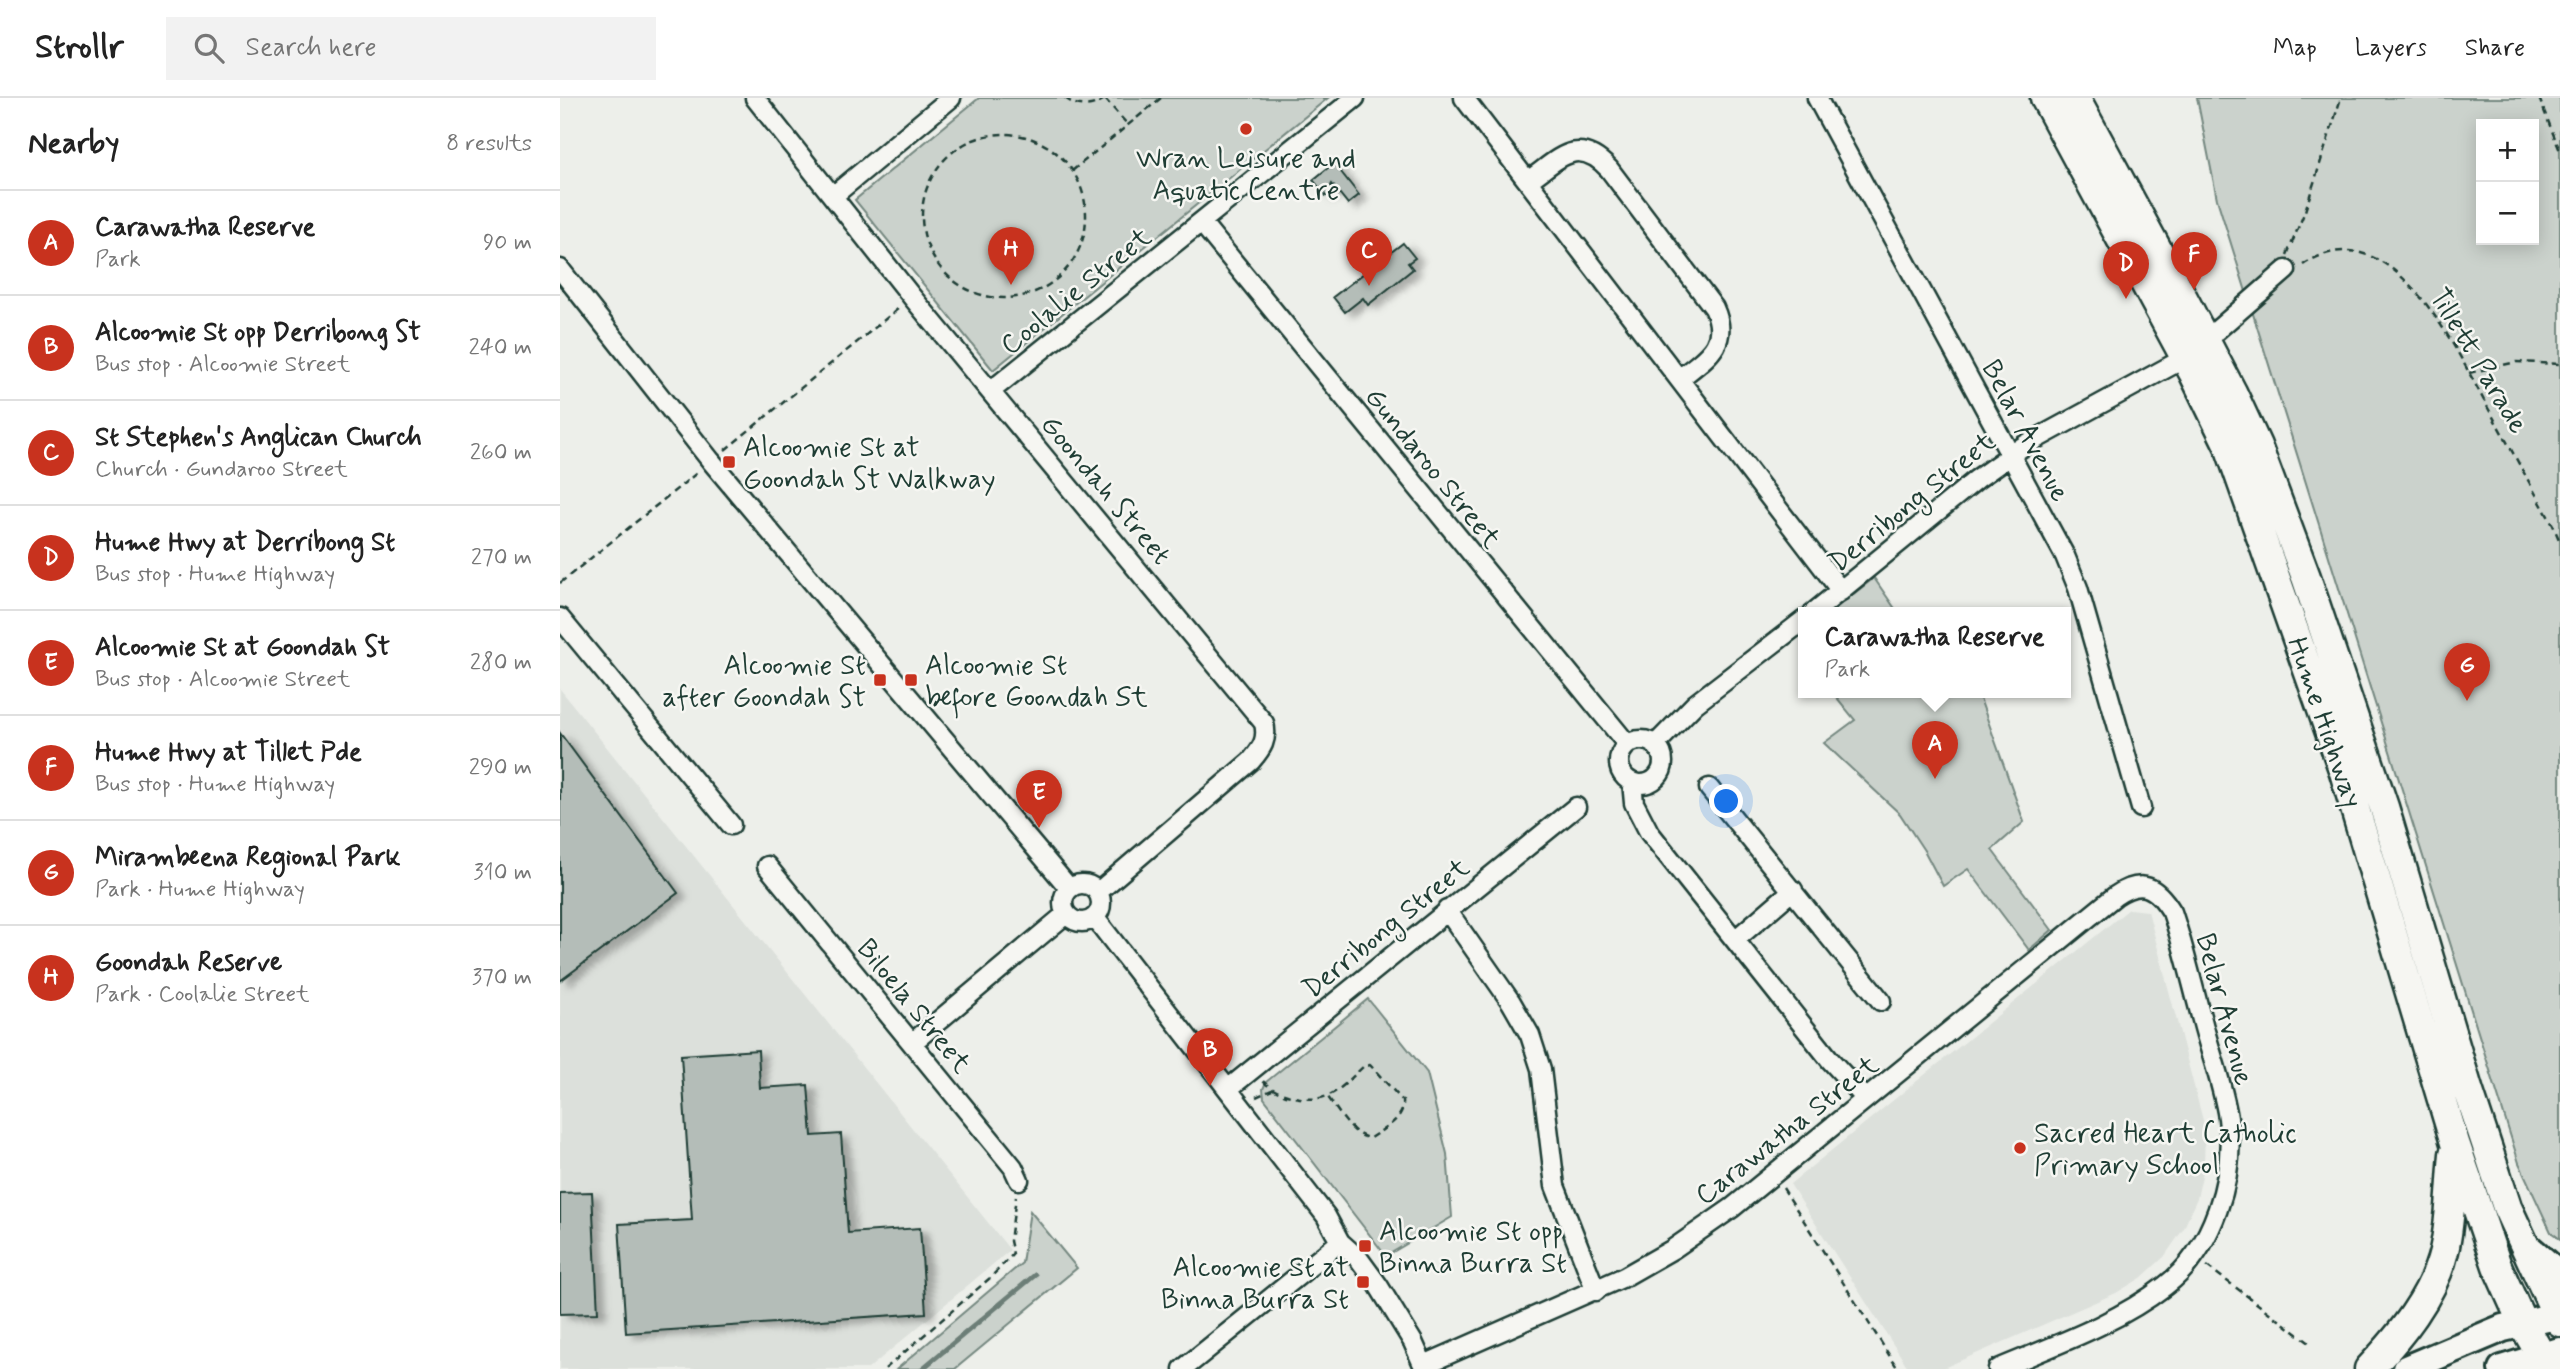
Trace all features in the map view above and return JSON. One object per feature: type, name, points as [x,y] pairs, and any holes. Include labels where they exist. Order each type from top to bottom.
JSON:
[{"type":"highway","name":"Hume Highway","points":[[2045,98],[2195,350],[2232,392],[2257,446],[2306,576],[2384,807],[2468,1089],[2507,1208],[2522,1242],[2548,1319],[2552,1357]]},
{"type":"highway","name":"Hume Highway","points":[[2075,98],[2195,350],[2358,815],[2455,1143],[2497,1266],[2548,1319]]},
{"type":"highway","points":[[2369,1369],[2403,1331],[2437,1272],[2444,1251],[2455,1143]]},
{"type":"main road","points":[[2522,1242],[2560,1275]]},
{"type":"main road","points":[[2406,1369],[2503,1328],[2548,1319]]},
{"type":"main road","points":[[2502,1369],[2552,1357]]},
{"type":"street","name":"Goondah Street","points":[[755,98],[912,297],[992,390],[1264,723],[1267,737],[1251,761],[1098,892]]},
{"type":"street","points":[[833,196],[951,98]]},
{"type":"street","name":"Coolalie Street","points":[[992,390],[1355,98]]},
{"type":"street","points":[[1464,98],[1841,591]]},
{"type":"street","name":"Belar Avenue","points":[[1817,98],[2065,556],[2078,587],[2141,808]]},
{"type":"street","points":[[1529,180],[1572,152],[1584,151],[1597,157],[1609,169],[1714,308],[1720,322],[1721,336],[1714,349],[1679,379]]},
{"type":"street","name":"Gundaroo Street","points":[[1201,222],[1627,744]]},
{"type":"street","points":[[560,269],[711,461],[1069,888]]},
{"type":"street","name":"Derribong Street","points":[[1821,607],[2011,455],[2036,438],[2195,350],[2286,270]]},
{"type":"street","points":[[560,618],[731,825]]},
{"type":"street","points":[[1655,745],[1695,704],[1798,625]]},
{"type":"street","points":[[1641,739],[1655,745],[1663,757],[1658,776],[1646,783],[1632,782],[1626,778],[1619,764],[1619,757],[1627,744],[1641,739]]},
{"type":"street","points":[[1632,782],[1634,803],[1649,832],[1831,1061],[1866,1099]]},
{"type":"street","points":[[1709,788],[1881,1001]]},
{"type":"street","name":"Derribong Street","points":[[1228,1089],[1576,807]]},
{"type":"street","name":"Biloela Street","points":[[767,866],[1013,1167],[1019,1180]]},
{"type":"street","points":[[1081,883],[1098,892],[1101,908],[1095,918],[1083,922],[1071,919],[1066,914],[1062,904],[1069,888],[1081,883]]},
{"type":"street","name":"Belar Avenue","points":[[1998,1369],[2112,1319],[2139,1305],[2168,1284],[2192,1258],[2211,1227],[2221,1195],[2229,1160],[2228,1118],[2175,922],[2165,901],[2148,887]]},
{"type":"street","name":"Carawatha Street","points":[[1424,1367],[1596,1291],[1673,1249],[1732,1208],[2115,896],[2126,888],[2148,887]]},
{"type":"street","points":[[1735,940],[1793,890]]},
{"type":"street","points":[[1447,911],[1511,1002],[1530,1035],[1541,1069],[1555,1186],[1596,1291]]},
{"type":"street","points":[[912,1042],[1066,914]]},
{"type":"street","points":[[1095,918],[1326,1216],[1340,1242],[1359,1259],[1413,1342],[1424,1367]]},
{"type":"street","points":[[1183,1369],[1340,1242]]},
{"type":"path","points":[[1065,98],[1077,105],[1087,106],[1106,99],[1128,125]]},
{"type":"path","points":[[1072,171],[1161,98]]},
{"type":"path","points":[[2286,270],[2284,264],[2305,211],[2341,98]]},
{"type":"path","points":[[2539,98],[2560,151]]},
{"type":"path","points":[[1007,134],[1033,139],[1057,153],[1072,171],[1085,199],[1086,226],[1079,252],[1063,274],[1041,290],[1015,298],[988,297],[962,287],[941,270],[927,246],[922,220],[925,193],[937,169],[956,149],[980,137],[1007,134]]},
{"type":"path","name":"Tillett Parade","points":[[2286,270],[2294,271],[2319,254],[2345,249],[2376,258],[2416,290],[2444,328],[2560,542]]},
{"type":"path","points":[[560,583],[912,297]]},
{"type":"path","points":[[2469,373],[2516,362],[2560,364]]},
{"type":"path","points":[[1259,1076],[1273,1091],[1299,1097],[1327,1096],[1363,1067],[1370,1065],[1403,1101],[1403,1109],[1399,1116],[1370,1138],[1366,1138],[1357,1134],[1327,1096]]},
{"type":"path","points":[[1774,1174],[1898,1369]]},
{"type":"path","points":[[885,1369],[972,1295],[1013,1254],[1010,1241],[1012,1213],[1019,1180]]},
{"type":"path","points":[[2207,1266],[2311,1344]]},
{"type":"shaded area","points":[[979,98],[1328,98],[993,370],[855,200]]},
{"type":"shaded area","points":[[2197,98],[2560,98],[2560,1239],[2551,1232],[2519,1163],[2217,199]]},
{"type":"shaded area","points":[[1874,578],[1894,607],[1837,607]]},
{"type":"shaded area","points":[[560,689],[1010,1250],[868,1369],[560,1369]]},
{"type":"shaded area","points":[[1837,698],[1980,698],[2024,822],[1992,850],[2052,930],[2029,950],[1968,869],[1943,886],[1900,814],[1824,743],[1855,720]]},
{"type":"shaded area","name":"Sacred Heart Catholic Primary School","points":[[2129,909],[2148,911],[2205,1128],[2204,1167],[2197,1198],[2184,1228],[2164,1257],[2141,1278],[2116,1293],[1941,1369],[1909,1369],[1790,1184]]},
{"type":"shaded area","points":[[1368,999],[1427,1073],[1447,1154],[1452,1217],[1386,1256],[1264,1098],[1263,1089],[1266,1082]]},
{"type":"shaded area","points":[[1030,1211],[1077,1268],[955,1369],[897,1369],[1022,1263]]},
{"type":"building","points":[[1334,163],[1359,195],[1348,204],[1332,184],[1334,190],[1326,196],[1313,180]]},
{"type":"building","points":[[1403,243],[1415,258],[1408,263],[1413,269],[1368,305],[1363,298],[1345,312],[1333,297]]},
{"type":"building","points":[[560,733],[678,893],[560,981]]},
{"type":"building","points":[[758,1050],[760,1088],[808,1085],[812,1136],[841,1134],[848,1233],[920,1228],[926,1313],[626,1333],[619,1224],[692,1220],[681,1055]]},
{"type":"building","points":[[592,1192],[598,1313],[560,1314],[560,1193]]},
{"type":"waterway","points":[[922,1369],[1035,1275]]},
{"type":"place","name":"Wran Leisure and Aquatic Centre","points":[[1246,129]]},
{"type":"place","name":"Goondah Reserve","points":[[1011,285]]},
{"type":"place","name":"St Stephen's Anglican Church","points":[[1369,286]]},
{"type":"place","name":"Hume Hwy at Tillet Pde","points":[[2194,290]]},
{"type":"place","name":"Hume Hwy at Derribong St","points":[[2126,299]]},
{"type":"place","name":"Alcoomie St at Goondah St Walkway","points":[[729,462]]},
{"type":"place","name":"Alcoomie St after Goondah St","points":[[880,680]]},
{"type":"place","name":"Alcoomie St before Goondah St","points":[[911,680]]},
{"type":"place","name":"Mirambeena Regional Park","points":[[2467,701]]},
{"type":"place","name":"Carawatha Reserve","points":[[1935,779]]},
{"type":"place","name":"Alcoomie St at Goondah St","points":[[1039,828]]},
{"type":"place","name":"Alcoomie St opp Derribong St","points":[[1210,1086]]},
{"type":"place","name":"Sacred Heart Catholic Primary School","points":[[2020,1148]]},
{"type":"place","name":"Alcoomie St opp Binna Burra St","points":[[1365,1246]]},
{"type":"place","name":"Alcoomie St at Binna Burra St","points":[[1363,1282]]}]
